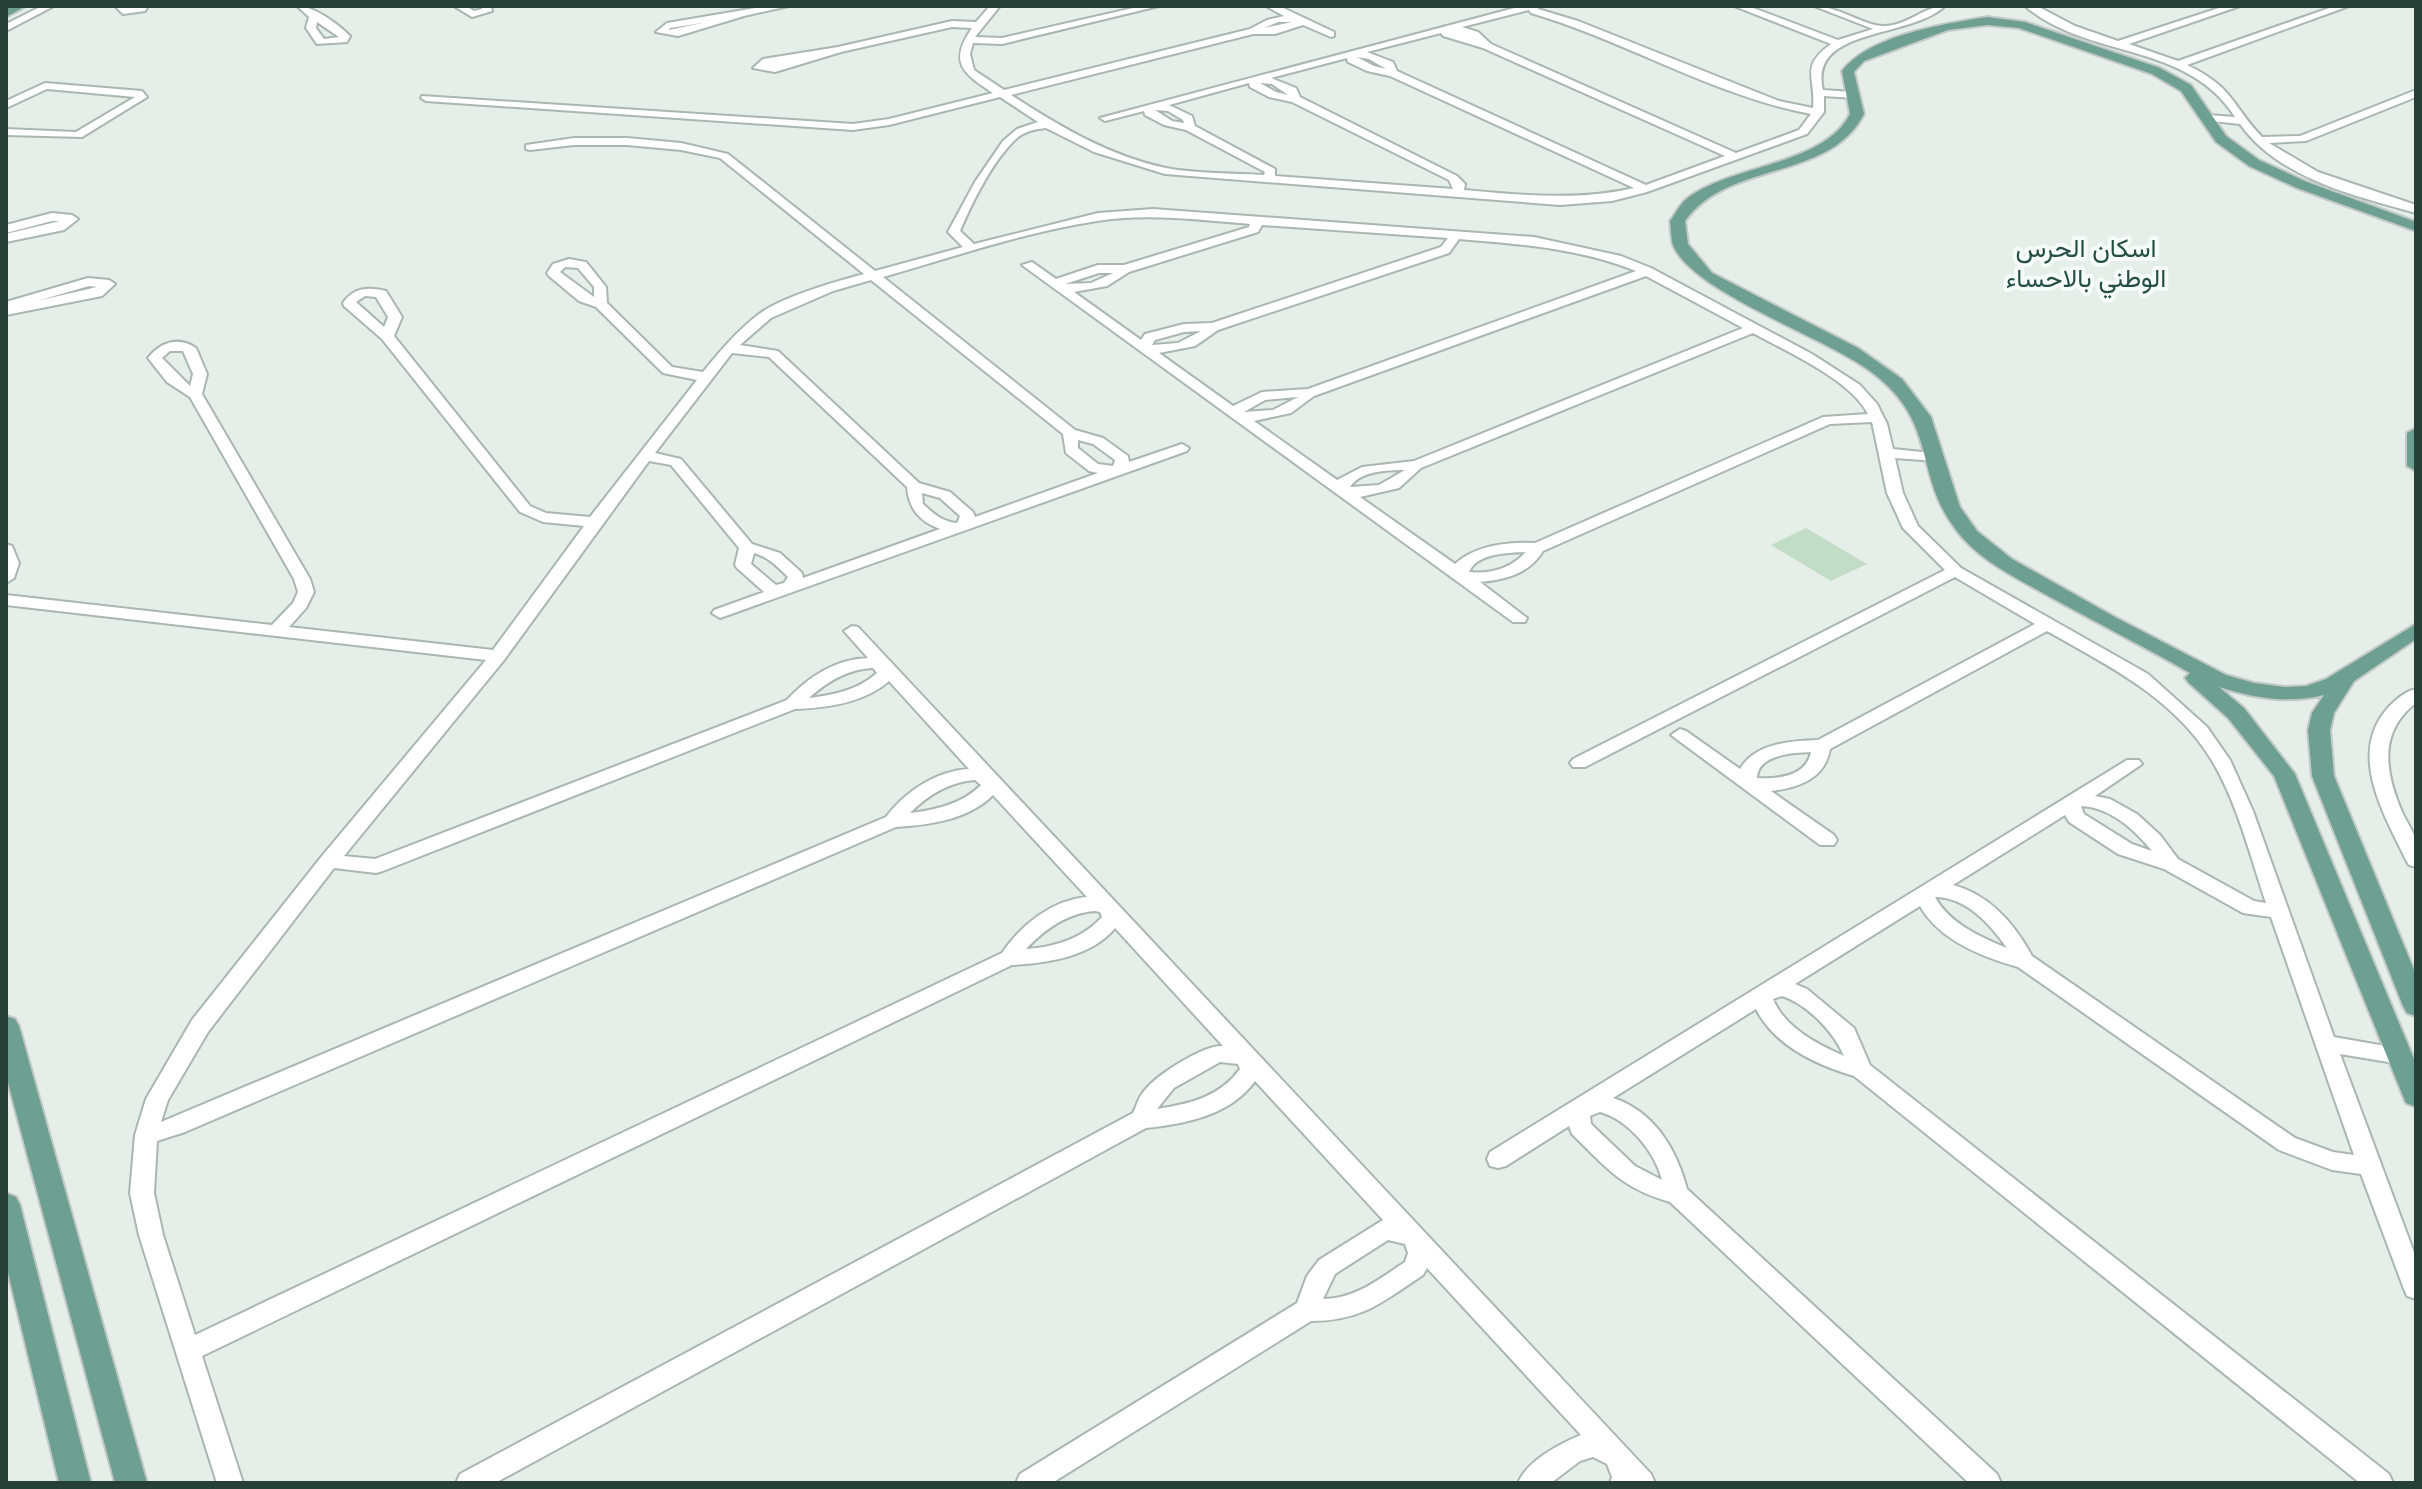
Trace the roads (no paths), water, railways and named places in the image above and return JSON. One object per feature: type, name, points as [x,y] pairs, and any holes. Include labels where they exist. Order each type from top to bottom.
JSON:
[{"type":"main road","points":[[6,13],[20,6]]},
{"type":"main road","points":[[1946,27],[1973,7]]},
{"type":"main road","points":[[2001,7],[2056,36]]},
{"type":"main road","points":[[2416,227],[2263,168],[2221,139],[2195,96],[2175,80],[2056,36],[2004,22],[1967,22],[1887,45],[1860,58],[1848,71],[1857,114],[1841,137],[1813,152],[1709,188],[1679,214],[1676,231],[1679,245],[1687,258],[1707,276],[1859,356],[1897,384],[1924,420],[1934,441],[1949,504],[1979,545],[2152,647],[2219,680],[2252,690],[2308,693],[2348,674],[2416,630]]},
{"type":"main road","points":[[2416,433],[2416,466]]},
{"type":"main road","points":[[2152,647],[2236,713],[2284,774],[2416,1096]]},
{"type":"main road","points":[[2348,674],[2321,721],[2319,751],[2323,776],[2416,1006]]},
{"type":"main road","points":[[6,1026],[131,1483]]},
{"type":"main road","points":[[6,1205],[75,1483]]},
{"type":"street","points":[[6,28],[49,6]]},
{"type":"street","points":[[120,6],[128,12],[142,9],[143,6]]},
{"type":"street","points":[[302,6],[313,18]]},
{"type":"street","points":[[459,6],[472,14],[487,11],[486,6]]},
{"type":"street","points":[[740,15],[678,33],[661,32],[667,26],[784,6]]},
{"type":"street","points":[[995,6],[963,52],[963,61],[969,72],[1048,124],[1098,150],[1139,165],[1194,175],[1560,201],[1612,197],[1645,189],[1803,132],[1813,124],[1819,112],[1819,93],[1814,75],[1816,65],[1824,54],[1839,44],[1929,14],[1940,6]]},
{"type":"street","points":[[969,40],[1002,41],[1154,6]]},
{"type":"street","points":[[1271,6],[1331,34]]},
{"type":"street","points":[[1533,6],[1570,15],[1575,23]]},
{"type":"street","points":[[1105,118],[1533,6],[1534,11],[1575,23],[1776,104],[1819,112]]},
{"type":"street","points":[[1739,6],[1839,44]]},
{"type":"street","points":[[1819,6],[1884,30]]},
{"type":"street","points":[[2030,6],[2059,23],[2179,64],[2224,90],[2259,140],[2311,171],[2416,209]]},
{"type":"street","points":[[2120,44],[2235,6]]},
{"type":"street","points":[[2308,6],[2328,12]]},
{"type":"street","points":[[2179,64],[2344,6]]},
{"type":"street","points":[[426,98],[853,127],[889,122],[1253,31],[1287,28],[1298,25],[1300,19]]},
{"type":"street","points":[[838,50],[775,69],[758,68],[763,62],[838,50],[952,24],[981,25]]},
{"type":"street","points":[[1446,29],[1464,30],[1482,39],[1487,46],[1736,157]]},
{"type":"street","points":[[1351,53],[1371,56],[1389,64],[1393,73],[1645,189]]},
{"type":"street","points":[[1255,79],[1274,81],[1292,90],[1295,99],[1453,178],[1459,184],[1458,195]]},
{"type":"street","points":[[6,105],[45,86],[142,94],[131,105],[78,135],[6,132]]},
{"type":"street","points":[[1819,93],[1853,95]]},
{"type":"street","points":[[2259,140],[2302,139],[2416,93]]},
{"type":"street","points":[[1150,106],[1171,108],[1188,118],[1190,128],[1271,171],[1268,181]]},
{"type":"street","points":[[656,125],[665,115]]},
{"type":"street","points":[[2206,116],[2246,121]]},
{"type":"street","points":[[970,247],[954,232],[975,194],[1011,138],[1020,131],[1048,124]]},
{"type":"street","points":[[530,147],[571,139],[642,139],[724,156],[1070,433],[1098,441],[1123,459],[1119,471]]},
{"type":"street","points":[[2395,202],[2416,192]]},
{"type":"street","points":[[230,1483],[151,1235],[142,1193],[146,1135],[157,1099],[200,1026],[329,861],[498,656],[594,522],[705,377],[729,348],[766,315],[793,301],[873,274],[1049,227],[1111,216],[1186,214],[1569,247],[1617,259],[1647,271],[1836,373],[1870,404],[1877,418],[1900,510],[1911,528],[1955,571],[2142,678],[2201,731],[2221,760],[2244,811],[2369,1166],[2416,1289]]},
{"type":"street","points":[[6,229],[52,217],[72,219],[60,227],[6,238]]},
{"type":"street","points":[[1058,287],[1064,278],[1098,269],[1125,269],[1254,229],[1258,220]]},
{"type":"street","points":[[1143,348],[1150,337],[1184,328],[1213,327],[1445,250],[1450,247],[1455,235]]},
{"type":"street","points":[[1028,265],[1519,618]]},
{"type":"street","points":[[1237,415],[1237,409],[1243,404],[1278,393],[1309,393],[1647,271]]},
{"type":"street","points":[[88,282],[109,284],[97,293],[6,308],[88,282]]},
{"type":"street","points":[[601,304],[668,370],[705,377]]},
{"type":"street","points":[[1343,491],[1342,484],[1347,478],[1384,466],[1416,465],[1752,329]]},
{"type":"street","points":[[387,336],[525,509],[543,517],[594,522]]},
{"type":"street","points":[[729,348],[773,354],[914,486],[945,495],[968,515],[962,527]]},
{"type":"street","points":[[195,394],[306,592],[300,605],[276,631]]},
{"type":"street","points":[[1461,576],[1460,568],[1466,562],[1503,548],[1537,548],[1828,420],[1877,418]]},
{"type":"street","points":[[1070,433],[1071,450],[1094,468],[1119,471]]},
{"type":"street","points":[[720,613],[1182,448]]},
{"type":"street","points":[[1886,453],[1936,457]]},
{"type":"street","points":[[645,456],[676,462],[747,548],[763,549],[774,555],[796,576],[787,589]]},
{"type":"street","points":[[914,486],[916,505],[937,525],[962,527]]},
{"type":"street","points":[[747,548],[743,565],[762,587],[787,589]]},
{"type":"street","points":[[1461,576],[1487,579],[1523,565],[1533,558],[1537,548]]},
{"type":"street","points":[[6,549],[11,563],[6,578]]},
{"type":"street","points":[[1579,763],[1955,571]]},
{"type":"street","points":[[6,600],[498,656]]},
{"type":"street","points":[[1748,783],[1745,772],[1750,764],[1782,749],[1821,746],[2045,625]]},
{"type":"street","points":[[852,631],[1642,1483]]},
{"type":"street","points":[[329,861],[376,866],[793,704],[833,701],[878,682],[886,674],[885,666]]},
{"type":"street","points":[[2416,694],[2389,718],[2379,743],[2383,791],[2407,823],[2416,860]]},
{"type":"street","points":[[1680,735],[1827,840]]},
{"type":"street","points":[[1748,783],[1778,787],[1813,770],[1821,757],[1821,746]]},
{"type":"street","points":[[1498,1159],[2133,764]]},
{"type":"street","points":[[893,821],[903,805],[917,795],[964,773],[987,777]]},
{"type":"street","points":[[146,1135],[177,1126],[893,821],[935,818],[983,796],[991,786],[987,777]]},
{"type":"street","points":[[2073,800],[2076,818],[2125,849],[2171,864],[2250,908],[2278,911]]},
{"type":"street","points":[[2073,800],[2105,803],[2152,835],[2171,864]]},
{"type":"street","points":[[1929,890],[1944,888],[1960,894],[2008,929],[2025,961]]},
{"type":"street","points":[[1929,890],[1925,897],[1929,909],[1977,944],[1997,955],[2025,961],[2287,1144],[2332,1161],[2369,1166]]},
{"type":"street","points":[[1009,958],[1019,940],[1033,928],[1082,903],[1108,907]]},
{"type":"street","points":[[188,1351],[1009,958],[1054,955],[1104,929],[1112,918],[1108,907]]},
{"type":"street","points":[[1861,1070],[1846,1034],[1800,994],[1782,988],[1766,992],[1762,998],[1765,1012],[1789,1032],[1833,1063],[1861,1070],[2380,1483]]},
{"type":"street","points":[[2328,1044],[2400,1056]]},
{"type":"street","points":[[1142,1119],[1151,1097],[1166,1082],[1217,1053],[1247,1057]]},
{"type":"street","points":[[469,1483],[1142,1119],[1191,1114],[1243,1084],[1251,1070],[1247,1057]]},
{"type":"street","points":[[1677,1194],[1664,1153],[1619,1108],[1601,1102],[1585,1104],[1578,1113],[1580,1128],[1627,1173],[1647,1186],[1677,1194],[1988,1483]]},
{"type":"street","points":[[1029,1483],[1307,1310],[1340,1310],[1363,1302],[1415,1268],[1420,1253],[1414,1237],[1396,1230],[1384,1230],[1327,1267],[1316,1283],[1307,1310]]},
{"type":"street","points":[[1531,1483],[1578,1447],[1598,1445],[1615,1454],[1625,1477],[1623,1483]]},
{"type":"district","name":"اسكان الحرس الوطني بالاحساء","points":[[2086,263]]}]
